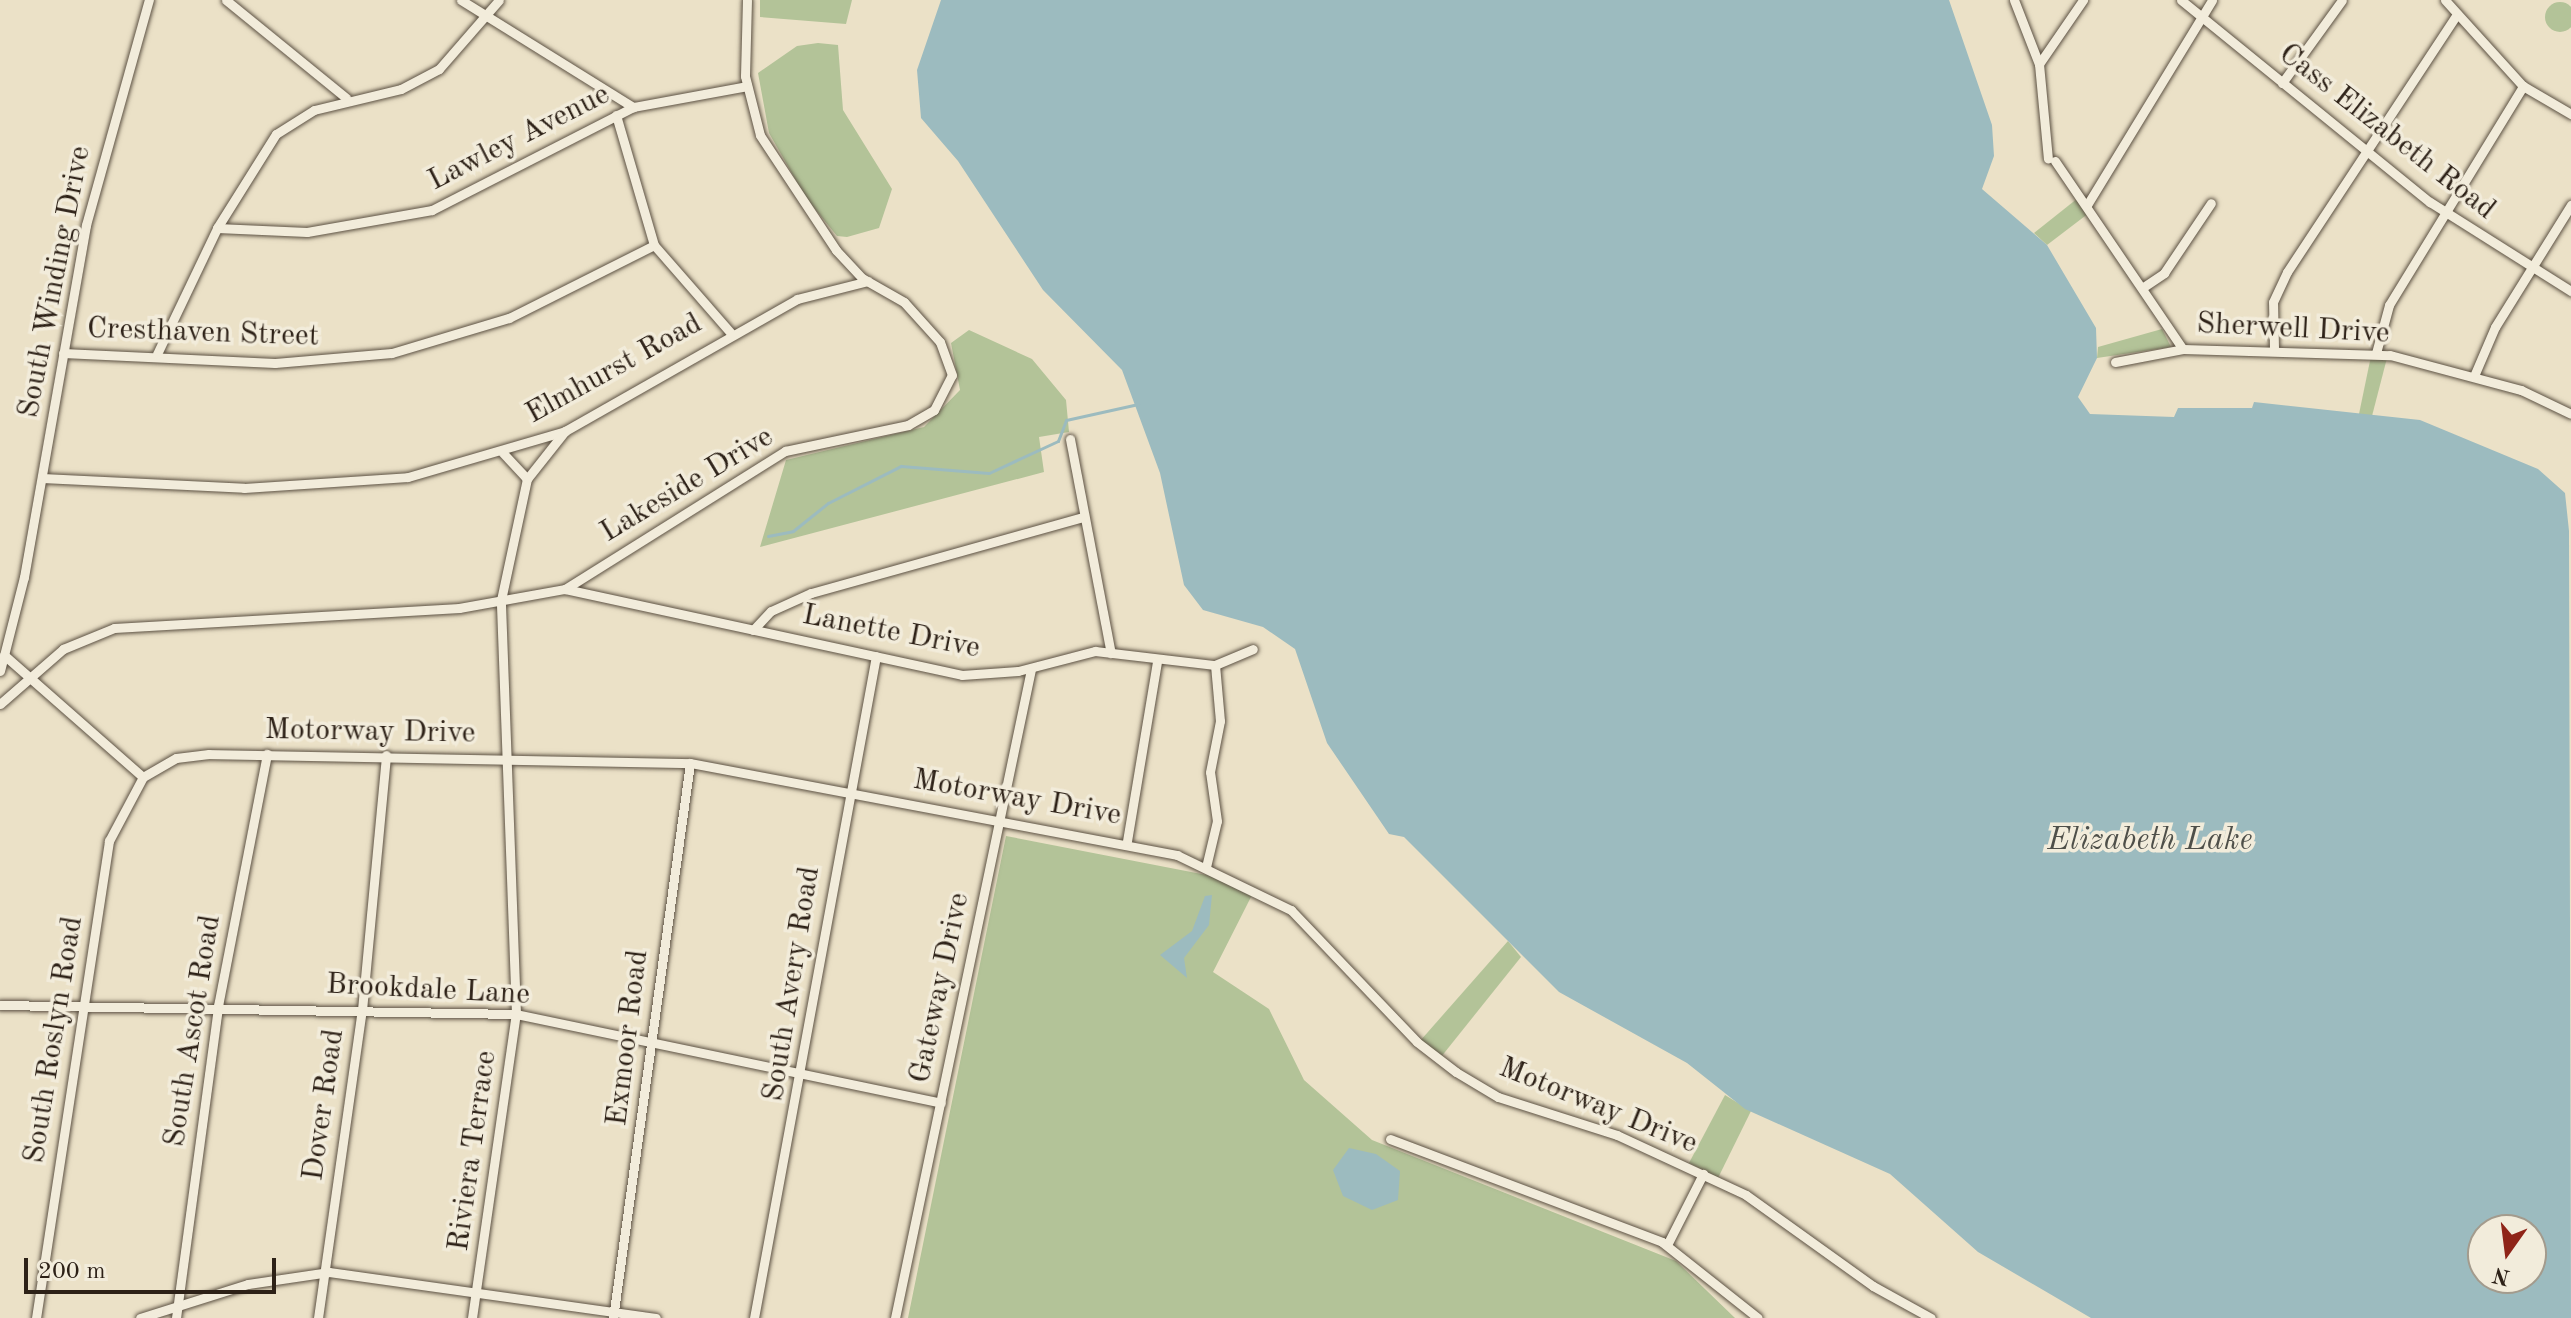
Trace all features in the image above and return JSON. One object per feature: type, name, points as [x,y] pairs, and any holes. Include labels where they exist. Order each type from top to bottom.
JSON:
[{"type":"street","name":"South Winding Drive","points":[[0,671],[42,478],[95,187],[149,0]]},
{"type":"street","points":[[226,0],[346,98]]},
{"type":"street","points":[[461,0],[633,107]]},
{"type":"street","points":[[157,354],[217,228],[276,134],[346,98],[401,89],[439,69],[489,18],[499,0]]},
{"type":"street","name":"Lakeside Drive","points":[[0,704],[63,649],[114,628],[375,615],[565,589],[785,451],[908,425],[934,410],[952,375],[940,342],[904,302],[868,281],[814,224],[774,165],[747,86],[747,0]]},
{"type":"street","points":[[2014,0],[2039,64]]},
{"type":"street","points":[[2039,64],[2083,0]]},
{"type":"street","name":"Cass Elizabeth Road","points":[[2181,0],[2445,213],[2571,291]]},
{"type":"street","points":[[2087,205],[2212,0]]},
{"type":"street","points":[[2282,83],[2342,0]]},
{"type":"street","points":[[2445,0],[2523,86],[2571,114]]},
{"type":"street","points":[[2274,348],[2277,292],[2363,149],[2457,14]]},
{"type":"street","name":"Sherwell Drive","points":[[2039,64],[2052,160],[2087,205],[2183,349],[2274,348],[2376,353],[2474,376],[2571,414]]},
{"type":"street","name":"Lawley Avenue","points":[[217,228],[321,231],[432,210],[633,107],[747,86]]},
{"type":"street","points":[[2376,353],[2389,305],[2523,86]]},
{"type":"street","points":[[616,115],[654,245],[730,332]]},
{"type":"street","points":[[2142,288],[2164,273],[2211,203]]},
{"type":"street","points":[[2474,376],[2532,268],[2571,205]]},
{"type":"street","name":"Cresthaven Street","points":[[63,353],[157,354],[275,363],[392,353],[509,318],[654,245]]},
{"type":"street","name":"Elmhurst Road","points":[[42,478],[327,485],[408,477],[503,453],[565,431],[730,332],[797,299],[868,281]]},
{"type":"street","points":[[2115,362],[2183,349]]},
{"type":"street","name":"Riviera Terrace","points":[[472,1318],[516,1014],[501,600],[527,479],[565,431]]},
{"type":"street","points":[[1070,439],[1111,653]]},
{"type":"street","points":[[503,453],[527,479]]},
{"type":"street","points":[[753,630],[771,611],[811,593],[1084,517]]},
{"type":"street","name":"Lanette Drive","points":[[565,589],[962,675],[1031,669],[1070,654],[1111,653],[1157,661],[1215,665],[1253,649]]},
{"type":"street","points":[[4,655],[31,675],[143,777]]},
{"type":"street","name":"South Avery Road","points":[[754,1318],[804,1074],[848,793],[876,656]]},
{"type":"street","points":[[1127,841],[1157,661]]},
{"type":"street","points":[[1206,867],[1217,821],[1210,772],[1220,721],[1215,665]]},
{"type":"street","name":"Gateway Drive","points":[[895,1318],[1031,669]]},
{"type":"street","name":"Motorway Drive","points":[[143,777],[176,758],[267,754],[690,763],[1127,841],[1206,867],[1306,922],[1417,1042],[1456,1072],[1527,1109],[1617,1135],[1703,1174],[1784,1218],[1873,1286],[1931,1318]]},
{"type":"street","name":"South Ascot Road","points":[[176,1318],[218,1006],[267,754]]},
{"type":"street","name":"Dover Road","points":[[318,1318],[362,1010],[386,755]]},
{"type":"street","name":"Exmoor Road","points":[[613,1314],[690,763]]},
{"type":"street","name":"South Roslyn Road","points":[[36,1318],[109,841],[143,777]]},
{"type":"street","name":"Brookdale Lane","points":[[0,1005],[218,1006],[516,1014],[941,1103]]},
{"type":"street","points":[[1390,1139],[1667,1245],[1758,1318]]},
{"type":"street","points":[[1667,1245],[1703,1174]]},
{"type":"street","points":[[140,1318],[178,1306],[324,1272],[478,1288],[613,1314],[656,1318]]},
{"type":"green space","points":[[760,0],[852,0],[846,24],[760,17]]},
{"type":"green space","points":[[2560,2],[2566,3],[2574,11],[2574,23],[2566,31],[2560,32],[2554,31],[2546,23],[2545,17],[2546,11],[2554,3]]},
{"type":"green space","points":[[818,43],[838,45],[843,110],[892,189],[879,228],[847,237],[837,236],[806,198],[769,133],[758,73],[797,46]]},
{"type":"green space","points":[[2078,198],[2089,213],[2047,245],[2034,233]]},
{"type":"green space","points":[[2162,329],[2171,347],[2097,358],[2098,347]]},
{"type":"green space","points":[[969,330],[1032,359],[1066,400],[1069,432],[1039,437],[1044,472],[760,547],[786,460],[924,427],[960,390],[951,343]]},
{"type":"green space","points":[[2371,356],[2387,358],[2372,416],[2359,414]]},
{"type":"green space","points":[[1006,836],[1222,878],[1252,895],[1213,972],[1269,1009],[1304,1080],[1372,1140],[1676,1261],[1735,1318],[908,1318]]},
{"type":"green space","points":[[1508,941],[1521,957],[1441,1057],[1420,1041]]},
{"type":"green space","points":[[1725,1095],[1751,1111],[1718,1178],[1689,1163]]},
{"type":"water","name":"Elizabeth Lake","points":[[941,0],[1949,0],[1992,125],[1994,156],[1982,189],[2047,245],[2096,328],[2097,358],[2078,397],[2090,414],[2174,417],[2178,408],[2252,408],[2254,402],[2420,420],[2538,469],[2565,493],[2569,531],[2571,1318],[2091,1318],[1978,1252],[1890,1174],[1745,1109],[1687,1063],[1559,992],[1404,837],[1389,834],[1327,743],[1295,649],[1263,627],[1203,610],[1184,585],[1160,473],[1122,370],[1043,290],[958,161],[921,118],[917,70]]},
{"type":"water","points":[[1212,895],[1209,925],[1184,958],[1187,978],[1160,955],[1192,931],[1205,896]]},
{"type":"water","points":[[1349,1148],[1376,1154],[1400,1171],[1398,1200],[1372,1210],[1343,1196],[1333,1170]]},
{"type":"waterway","points":[[768,536],[793,531],[828,503],[901,466],[989,473],[1058,441],[1066,420],[1138,404]]}]
